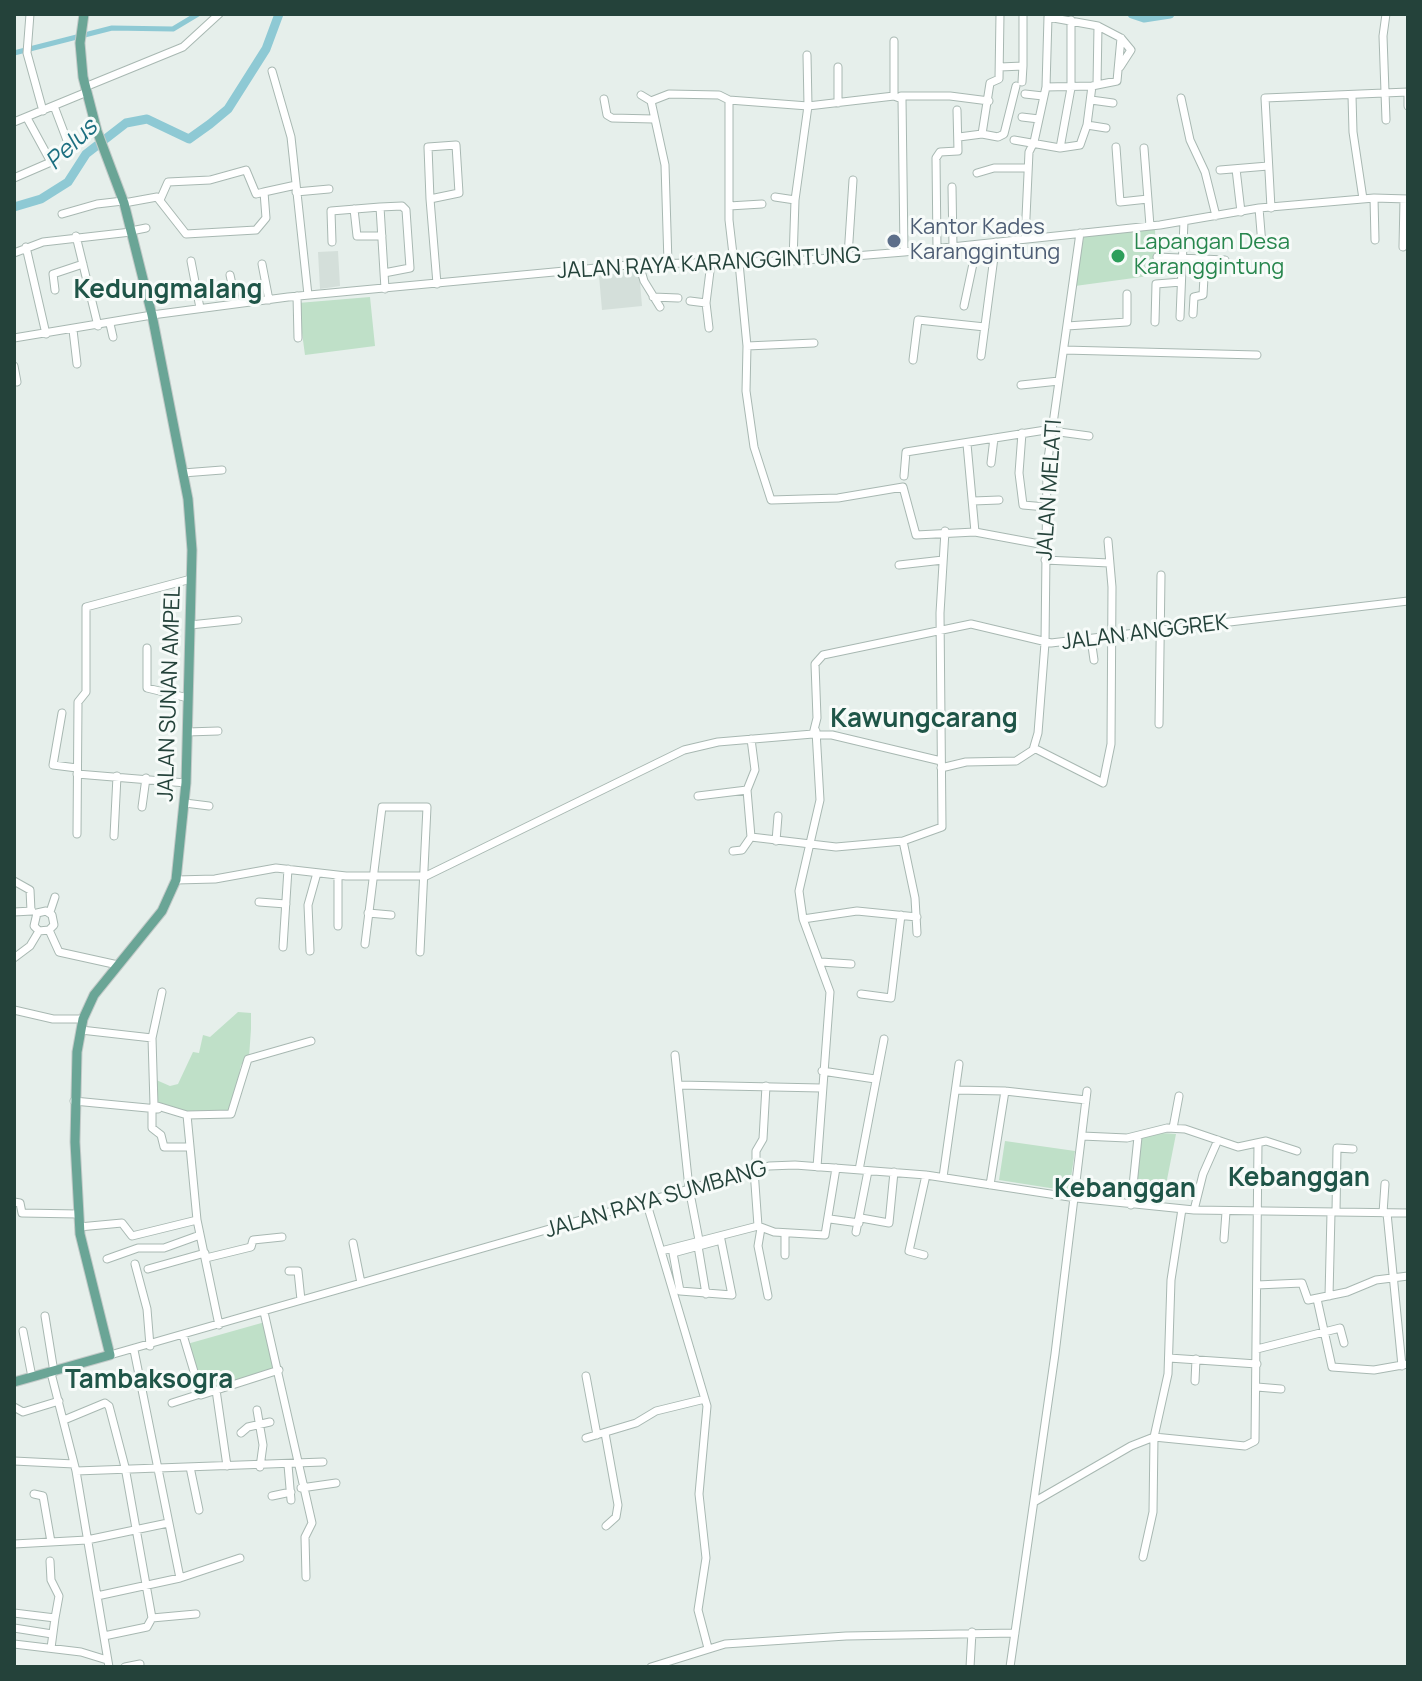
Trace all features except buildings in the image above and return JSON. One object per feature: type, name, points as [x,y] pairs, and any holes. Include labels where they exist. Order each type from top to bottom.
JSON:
[{"type":"main road","name":"JALAN SUNAN AMPEL","points":[[84,14],[80,39],[86,89],[97,131],[139,248],[191,522],[186,783],[176,880],[162,911],[88,1006],[81,1030],[74,1101],[79,1227],[89,1281],[110,1355]]},
{"type":"main road","points":[[14,1382],[110,1355]]},
{"type":"street","points":[[30,14],[27,49],[43,111]]},
{"type":"street","points":[[14,122],[183,47],[219,14]]},
{"type":"street","points":[[982,134],[990,83],[999,81],[1000,14]]},
{"type":"street","points":[[959,137],[982,134],[998,137],[1004,134],[1023,66],[1023,14]]},
{"type":"street","points":[[1386,14],[1386,120]]},
{"type":"street","points":[[1025,239],[1029,152],[1046,87],[1047,19],[1098,26],[1121,38],[1131,50],[1120,67],[1117,81],[1095,86],[1046,87]]},
{"type":"street","points":[[1060,148],[1071,88],[1071,20]]},
{"type":"street","points":[[1014,140],[1060,148],[1080,145],[1095,86],[1098,26]]},
{"type":"street","points":[[894,41],[906,171],[904,252]]},
{"type":"street","points":[[793,261],[795,200],[808,106],[807,55]]},
{"type":"street","points":[[1000,67],[1023,66]]},
{"type":"street","points":[[838,67],[838,103]]},
{"type":"street","points":[[272,71],[289,126],[308,295]]},
{"type":"street","points":[[1271,208],[1265,98],[1408,92],[1408,106]]},
{"type":"street","points":[[651,101],[669,94],[719,95],[729,100],[808,106],[897,96],[950,96],[989,101]]},
{"type":"street","points":[[1025,94],[1043,96]]},
{"type":"street","points":[[641,95],[651,101]]},
{"type":"street","points":[[1352,96],[1353,132],[1363,199]]},
{"type":"street","points":[[1181,98],[1190,140],[1205,172],[1216,216]]},
{"type":"street","points":[[604,99],[607,115],[612,118],[653,119]]},
{"type":"street","points":[[729,100],[729,206],[747,346],[746,391],[754,447],[771,500],[838,498],[903,487],[916,535],[945,531],[975,532],[1045,545]]},
{"type":"street","points":[[1091,100],[1113,103]]},
{"type":"street","points":[[651,101],[665,165],[668,263]]},
{"type":"street","points":[[54,106],[68,143]]},
{"type":"street","points":[[937,248],[936,158],[940,152],[958,151],[957,110]]},
{"type":"street","points":[[1022,117],[1039,119]]},
{"type":"street","points":[[14,178],[51,162],[27,118]]},
{"type":"street","points":[[1087,125],[1106,128]]},
{"type":"street","points":[[430,199],[459,193],[456,145],[428,147],[430,199],[437,284]]},
{"type":"street","points":[[1116,147],[1120,202],[1148,199]]},
{"type":"street","points":[[1144,148],[1150,226]]},
{"type":"street","points":[[1220,170],[1268,166]]},
{"type":"street","points":[[977,173],[994,168],[1028,168]]},
{"type":"street","points":[[1236,169],[1241,212]]},
{"type":"street","points":[[160,200],[168,182],[210,180],[246,170],[256,194],[329,189]]},
{"type":"street","points":[[848,256],[853,180]]},
{"type":"street","points":[[952,187],[953,247]]},
{"type":"street","points":[[62,214],[93,204],[153,197],[160,200],[186,234],[256,230],[266,218],[264,192]]},
{"type":"street","points":[[775,197],[795,200]]},
{"type":"street","points":[[1374,198],[1375,240]]},
{"type":"street","name":"JALAN RAYA KARANGGINTUNG","points":[[14,338],[152,315],[297,296],[639,264],[793,261],[904,252],[1150,226],[1259,208],[1374,198],[1406,199]]},
{"type":"street","points":[[1403,247],[1406,199]]},
{"type":"street","points":[[729,206],[762,204]]},
{"type":"street","points":[[332,242],[330,213],[402,206],[406,210],[410,268],[384,273]]},
{"type":"street","points":[[380,207],[385,289]]},
{"type":"street","points":[[1259,208],[1262,245]]},
{"type":"street","points":[[354,209],[357,236],[382,236]]},
{"type":"street","points":[[1180,317],[1181,222]]},
{"type":"street","points":[[14,253],[26,247],[76,236],[146,228]]},
{"type":"street","name":"JALAN MELATI","points":[[1032,751],[1040,718],[1045,643],[1046,507],[1052,430],[1080,233]]},
{"type":"street","points":[[76,236],[98,326]]},
{"type":"street","points":[[981,356],[996,242]]},
{"type":"street","points":[[964,306],[977,245]]},
{"type":"street","points":[[26,247],[46,334]]},
{"type":"street","points":[[1157,257],[1225,260]]},
{"type":"street","points":[[1193,314],[1194,297],[1203,295],[1205,259]]},
{"type":"street","points":[[191,261],[200,308]]},
{"type":"street","points":[[709,328],[706,303],[711,263]]},
{"type":"street","points":[[55,290],[53,274],[83,264]]},
{"type":"street","points":[[262,264],[269,300]]},
{"type":"street","points":[[639,264],[660,307]]},
{"type":"street","points":[[230,275],[236,303]]},
{"type":"street","points":[[1155,322],[1156,284],[1181,282]]},
{"type":"street","points":[[1067,326],[1127,322],[1127,294]]},
{"type":"street","points":[[297,296],[298,338]]},
{"type":"street","points":[[653,297],[678,298]]},
{"type":"street","points":[[690,301],[706,303]]},
{"type":"street","points":[[744,320],[757,318]]},
{"type":"street","points":[[913,360],[918,320],[985,327]]},
{"type":"street","points":[[110,324],[113,337]]},
{"type":"street","points":[[73,330],[77,364]]},
{"type":"street","points":[[747,346],[814,343]]},
{"type":"street","points":[[1064,350],[1257,355]]},
{"type":"street","points":[[14,366],[17,382]]},
{"type":"street","points":[[1021,385],[1059,381]]},
{"type":"street","points":[[904,476],[906,452],[1052,430],[1089,436]]},
{"type":"street","points":[[1022,433],[1019,475],[1023,505],[1046,507]]},
{"type":"street","points":[[991,463],[994,438]]},
{"type":"street","points":[[967,444],[975,532]]},
{"type":"street","points":[[183,473],[222,470]]},
{"type":"street","points":[[973,501],[999,500]]},
{"type":"street","points":[[751,837],[809,846],[903,841],[943,826],[940,629],[945,531]]},
{"type":"street","points":[[176,880],[206,880],[288,869],[338,876],[424,877],[608,784],[684,750],[751,739],[816,733],[832,735],[941,764],[1012,762],[1032,751],[1103,783],[1111,744],[1112,587],[1108,541]]},
{"type":"street","points":[[899,565],[943,560]]},
{"type":"street","points":[[1045,560],[1109,563]]},
{"type":"street","points":[[1159,724],[1161,575]]},
{"type":"street","points":[[77,834],[78,702],[86,692],[86,607],[191,579]]},
{"type":"street","name":"JALAN ANGGREK","points":[[816,733],[814,669],[819,657],[940,629],[971,624],[987,626],[1045,643],[1161,632],[1408,601]]},
{"type":"street","points":[[190,625],[238,620]]},
{"type":"street","points":[[1091,639],[1094,660]]},
{"type":"street","points":[[147,648],[147,688],[188,700]]},
{"type":"street","points":[[62,713],[53,765],[77,771],[186,783]]},
{"type":"street","points":[[187,732],[218,731]]},
{"type":"street","points":[[816,733],[820,800],[799,891],[803,919],[830,992],[817,1167]]},
{"type":"street","points":[[733,851],[742,850],[751,837],[747,790],[755,770],[751,739]]},
{"type":"street","points":[[114,836],[117,776]]},
{"type":"street","points":[[142,807],[146,778]]},
{"type":"street","points":[[698,796],[747,790]]},
{"type":"street","points":[[185,803],[209,806]]},
{"type":"street","points":[[365,944],[381,809],[385,805],[427,807],[420,952]]},
{"type":"street","points":[[776,841],[778,816]]},
{"type":"street","points":[[903,841],[917,917],[917,933]]},
{"type":"street","points":[[283,947],[288,869]]},
{"type":"street","points":[[310,951],[308,905],[317,873]]},
{"type":"street","points":[[338,876],[338,926]]},
{"type":"street","points":[[14,881],[30,890],[35,911],[33,919],[39,931]]},
{"type":"street","points":[[49,930],[54,922],[50,912],[55,897]]},
{"type":"street","points":[[259,902],[286,904]]},
{"type":"street","points":[[14,912],[50,912]]},
{"type":"street","points":[[803,919],[846,912],[917,917]]},
{"type":"street","points":[[368,913],[391,915]]},
{"type":"street","points":[[861,994],[891,998],[901,915]]},
{"type":"street","points":[[39,931],[49,930]]},
{"type":"street","points":[[49,930],[59,952],[120,964]]},
{"type":"street","points":[[14,958],[30,946],[39,931]]},
{"type":"street","points":[[821,962],[851,964]]},
{"type":"street","points":[[162,992],[152,1038],[155,1108],[152,1128],[161,1135],[164,1147],[190,1147]]},
{"type":"street","points":[[14,1010],[53,1019],[83,1019]]},
{"type":"street","points":[[81,1030],[152,1038]]},
{"type":"street","points":[[856,1232],[860,1220],[875,1079],[884,1039]]},
{"type":"street","points":[[74,1101],[155,1108],[187,1115],[231,1114],[248,1059],[311,1041]]},
{"type":"street","points":[[675,1055],[689,1188],[706,1294]]},
{"type":"street","points":[[943,1177],[959,1064]]},
{"type":"street","points":[[822,1071],[875,1079]]},
{"type":"street","points":[[679,1085],[821,1088]]},
{"type":"street","points":[[766,1086],[763,1139],[756,1151],[755,1170],[760,1227],[758,1246],[768,1296]]},
{"type":"street","points":[[956,1090],[1086,1096],[1076,1198],[1010,1667]]},
{"type":"street","points":[[990,1185],[1005,1091]]},
{"type":"street","points":[[1173,1128],[1179,1096]]},
{"type":"street","points":[[187,1115],[197,1220],[219,1325]]},
{"type":"street","points":[[1082,1136],[1138,1137],[1173,1128],[1199,1132],[1245,1148],[1266,1141],[1297,1151]]},
{"type":"street","points":[[1131,1205],[1138,1137]]},
{"type":"street","points":[[1194,1210],[1203,1174],[1218,1140]]},
{"type":"street","points":[[1034,1502],[1131,1446],[1154,1437],[1253,1444],[1258,1427],[1258,1143]]},
{"type":"street","points":[[1329,1296],[1337,1148],[1353,1149]]},
{"type":"street","name":"JALAN RAYA SUMBANG","points":[[110,1355],[755,1170],[817,1167],[894,1172],[1131,1205],[1194,1210],[1256,1214],[1408,1213]]},
{"type":"street","points":[[661,1251],[760,1227],[785,1233],[826,1235],[836,1168]]},
{"type":"street","points":[[830,1219],[889,1223],[894,1172]]},
{"type":"street","points":[[924,1255],[909,1251],[926,1175]]},
{"type":"street","points":[[1317,1299],[1332,1367],[1374,1370],[1405,1365],[1385,1213],[1385,1184]]},
{"type":"street","points":[[646,1201],[661,1251],[674,1281],[680,1291],[732,1295],[721,1240],[698,1243],[673,1253],[674,1281],[707,1412],[699,1517],[706,1558],[698,1610],[708,1648]]},
{"type":"street","points":[[14,1202],[20,1203],[22,1213],[78,1214]]},
{"type":"street","points":[[1143,1557],[1153,1512],[1154,1437],[1169,1358],[1171,1280],[1182,1209]]},
{"type":"street","points":[[1224,1239],[1226,1212]]},
{"type":"street","points":[[79,1227],[122,1223],[132,1236],[197,1220]]},
{"type":"street","points":[[785,1233],[785,1255]]},
{"type":"street","points":[[107,1259],[130,1250],[164,1248],[200,1235]]},
{"type":"street","points":[[148,1269],[251,1247],[253,1240],[282,1237]]},
{"type":"street","points":[[353,1243],[361,1283]]},
{"type":"street","points":[[135,1264],[147,1309],[150,1346]]},
{"type":"street","points":[[289,1271],[298,1271],[301,1300]]},
{"type":"street","points":[[1257,1285],[1302,1283],[1305,1298],[1317,1299],[1408,1276]]},
{"type":"street","points":[[264,1312],[279,1370],[293,1465],[312,1525],[305,1537],[306,1577]]},
{"type":"street","points":[[14,1644],[51,1648],[108,1663],[75,1467],[52,1372],[45,1316]]},
{"type":"street","points":[[1257,1349],[1341,1329],[1344,1343]]},
{"type":"street","points":[[23,1331],[32,1377]]},
{"type":"street","points":[[183,1335],[200,1394]]},
{"type":"street","points":[[134,1350],[180,1578]]},
{"type":"street","points":[[1169,1358],[1257,1364]]},
{"type":"street","points":[[1195,1381],[1196,1359]]},
{"type":"street","points":[[172,1403],[279,1370]]},
{"type":"street","points":[[586,1376],[618,1505],[616,1517],[606,1526]]},
{"type":"street","points":[[1257,1387],[1281,1389]]},
{"type":"street","points":[[216,1390],[227,1466]]},
{"type":"street","points":[[586,1438],[636,1423],[656,1411],[705,1399]]},
{"type":"street","points":[[14,1407],[23,1412],[59,1401]]},
{"type":"street","points":[[64,1420],[108,1404],[125,1467],[137,1530],[152,1618],[147,1627],[104,1636]]},
{"type":"street","points":[[257,1410],[260,1467]]},
{"type":"street","points":[[241,1433],[270,1422]]},
{"type":"street","points":[[14,1461],[75,1467],[260,1467],[323,1462]]},
{"type":"street","points":[[272,1496],[291,1496],[293,1465]]},
{"type":"street","points":[[190,1467],[199,1510]]},
{"type":"street","points":[[301,1488],[336,1483]]},
{"type":"street","points":[[34,1494],[43,1496],[51,1542]]},
{"type":"street","points":[[14,1544],[87,1540],[168,1523]]},
{"type":"street","points":[[97,1596],[180,1578],[240,1558]]},
{"type":"street","points":[[50,1561],[50,1577],[59,1596],[51,1648]]},
{"type":"street","points":[[14,1613],[55,1618]]},
{"type":"street","points":[[152,1618],[196,1614]]},
{"type":"street","points":[[14,1628],[52,1634]]},
{"type":"street","points":[[970,1667],[972,1632]]},
{"type":"street","points":[[651,1667],[670,1664],[708,1648],[753,1641],[1015,1633]]},
{"type":"street","points":[[125,1667],[140,1664]]},
{"type":"shaded area","points":[[338,251],[340,286],[320,289],[318,252]]},
{"type":"shaded area","points":[[639,270],[642,306],[602,310],[599,276]]},
{"type":"green space","name":"Lapangan Desa Karanggintung","points":[[1155,228],[1156,275],[1075,286],[1084,236]]},
{"type":"green space","points":[[370,297],[375,346],[305,355],[298,303]]},
{"type":"green space","points":[[238,1012],[251,1013],[251,1029],[249,1057],[241,1065],[231,1113],[188,1113],[156,1104],[154,1079],[170,1086],[178,1084],[193,1052],[199,1053],[203,1035],[210,1037]]},
{"type":"green space","points":[[1162,1133],[1176,1134],[1162,1205],[1132,1202],[1141,1138]]},
{"type":"green space","points":[[1005,1141],[1075,1151],[1069,1191],[999,1180]]},
{"type":"green space","points":[[265,1322],[273,1369],[202,1392],[187,1344]]},
{"type":"waterway","points":[[14,53],[112,28],[173,29],[198,14]]},
{"type":"waterway","name":"Pelus","points":[[14,207],[41,199],[68,182],[86,154],[126,123],[147,119],[189,139],[210,124],[228,109],[266,49],[279,14]]},
{"type":"waterway","name":"Pelus","points":[[1132,14],[1144,18],[1170,14]]},
{"type":"place","name":"Kantor Kades Karanggintung","points":[[894,241]]},
{"type":"place","name":"Lapangan Desa Karanggintung","points":[[1118,256]]},
{"type":"district","name":"Kedungmalang","points":[[168,291]]},
{"type":"district","name":"Kawungcarang","points":[[924,720]]},
{"type":"district","name":"Kebanggan","points":[[1299,1179]]},
{"type":"district","name":"Kebanggan","points":[[1125,1190]]},
{"type":"district","name":"Tambaksogra","points":[[149,1381]]}]
